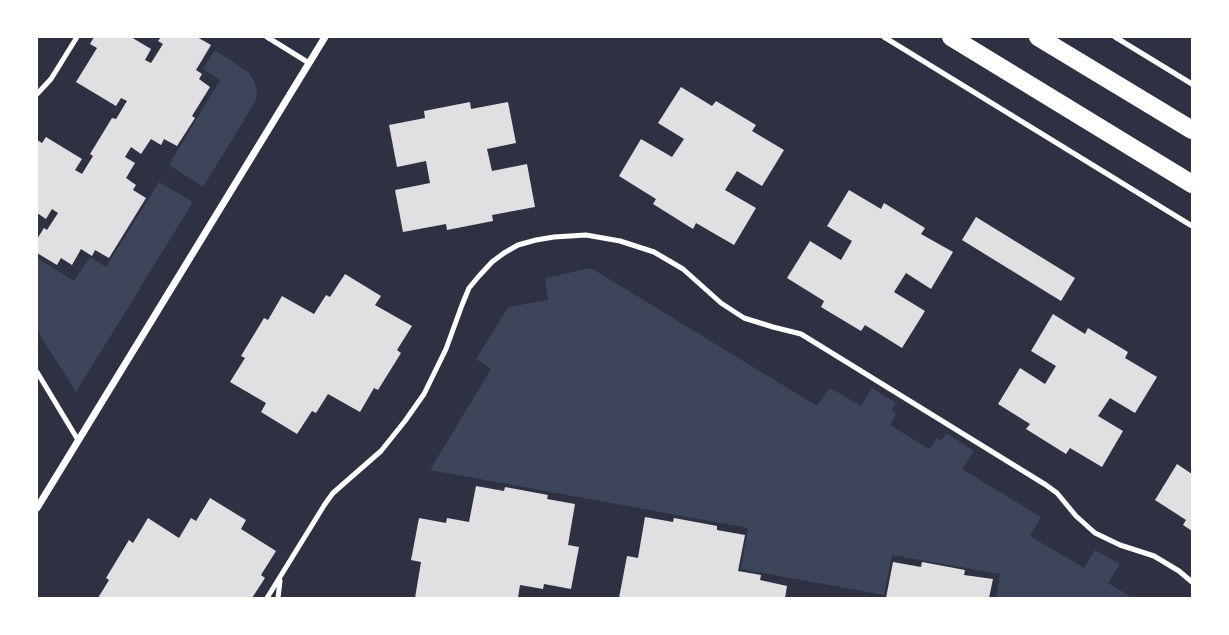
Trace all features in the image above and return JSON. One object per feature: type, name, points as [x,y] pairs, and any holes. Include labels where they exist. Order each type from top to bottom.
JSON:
[{"type":"main road","points":[[951,37],[1192,184]]},
{"type":"main road","points":[[1038,37],[1192,130]]},
{"type":"street","points":[[37,508],[325,37]]},
{"type":"lane","points":[[37,94],[51,79],[77,37]]},
{"type":"lane","points":[[267,37],[309,63]]},
{"type":"lane","points":[[884,37],[1192,226]]},
{"type":"lane","points":[[1115,37],[1192,84]]},
{"type":"lane","points":[[267,598],[333,493],[392,439],[424,394],[446,349],[462,304],[479,276],[492,262],[518,245],[555,237],[586,235],[654,251],[683,269],[721,303],[744,318],[800,334],[1046,485],[1095,533],[1120,545],[1154,556],[1192,582]]},
{"type":"lane","points":[[37,372],[78,440]]},
{"type":"lane","points":[[278,598],[281,575]]},
{"type":"shaded area","points":[[215,50],[248,72],[257,91],[255,102],[203,187],[169,165],[220,80],[203,69]]},
{"type":"shaded area","points":[[159,182],[193,202],[76,392],[37,330],[37,258],[74,281],[90,257],[106,267]]},
{"type":"shaded area","points":[[591,268],[817,406],[830,388],[861,406],[872,388],[896,403],[892,410],[896,414],[890,425],[929,449],[937,438],[941,441],[946,433],[974,451],[962,469],[1041,517],[1030,536],[1084,568],[1095,550],[1120,564],[1108,583],[1133,598],[996,598],[1000,574],[892,555],[884,595],[741,569],[748,528],[430,470],[491,369],[476,359],[508,307],[548,300],[545,278]]},
{"type":"building","points":[[94,37],[131,37],[151,49],[145,60],[151,63],[163,44],[158,41],[161,37],[197,37],[211,45],[196,70],[202,74],[199,79],[210,87],[177,146],[164,139],[161,145],[151,139],[141,154],[131,147],[125,157],[135,163],[126,178],[136,185],[133,190],[146,198],[109,258],[95,250],[92,256],[81,249],[72,265],[61,258],[57,265],[37,253],[37,239],[44,228],[47,230],[58,213],[52,209],[46,219],[37,213],[37,140],[42,143],[46,137],[82,159],[75,170],[82,174],[93,156],[90,154],[112,118],[116,119],[127,101],[121,98],[116,106],[76,82],[97,48],[90,44]]},
{"type":"building","points":[[681,87],[712,106],[716,101],[756,125],[752,131],[784,150],[762,186],[737,171],[725,190],[756,208],[734,245],[696,223],[693,229],[653,204],[656,199],[619,176],[641,139],[672,157],[684,139],[658,123]]},
{"type":"building","points":[[470,102],[471,109],[508,102],[516,143],[487,149],[492,171],[527,164],[535,207],[492,215],[493,221],[447,230],[446,224],[403,232],[395,190],[430,183],[426,161],[397,167],[389,125],[425,118],[424,111]]},
{"type":"building","points":[[849,190],[881,209],[884,203],[925,228],[921,234],[953,252],[931,289],[906,273],[894,292],[925,311],[902,348],[865,325],[861,331],[821,307],[824,301],[787,278],[810,241],[841,260],[852,241],[827,226]]},
{"type":"building","points":[[976,217],[1075,278],[1061,301],[962,240]]},
{"type":"building","points":[[345,274],[381,296],[375,305],[412,326],[397,350],[401,353],[378,390],[374,388],[360,412],[328,394],[316,413],[312,411],[297,434],[261,412],[266,403],[230,382],[245,358],[241,356],[264,318],[268,320],[282,296],[314,314],[326,295],[330,297]]},
{"type":"building","points":[[1053,314],[1085,334],[1088,328],[1128,352],[1125,358],[1157,377],[1135,413],[1110,398],[1098,416],[1123,431],[1102,467],[1070,448],[1066,454],[1026,429],[1030,424],[998,404],[1020,368],[1045,384],[1056,366],[1031,351]]},
{"type":"building","points":[[1177,464],[1192,474],[1192,531],[1183,525],[1186,520],[1155,500]]},
{"type":"building","points":[[476,486],[504,491],[505,487],[548,495],[547,499],[575,504],[568,545],[579,547],[571,589],[544,584],[543,589],[520,585],[518,598],[415,598],[421,562],[411,560],[419,518],[446,523],[447,518],[469,522]]},
{"type":"building","points":[[210,498],[246,520],[241,529],[276,551],[261,575],[265,578],[252,598],[98,598],[109,580],[106,578],[129,540],[133,543],[148,518],[179,538],[191,518],[196,521]]},
{"type":"building","points":[[645,517],[673,522],[674,518],[717,526],[717,530],[745,535],[738,571],[761,575],[760,580],[787,586],[785,598],[619,598],[627,556],[638,558]]},
{"type":"building","points":[[893,562],[921,567],[922,562],[965,570],[964,575],[993,579],[989,598],[886,598]]}]
